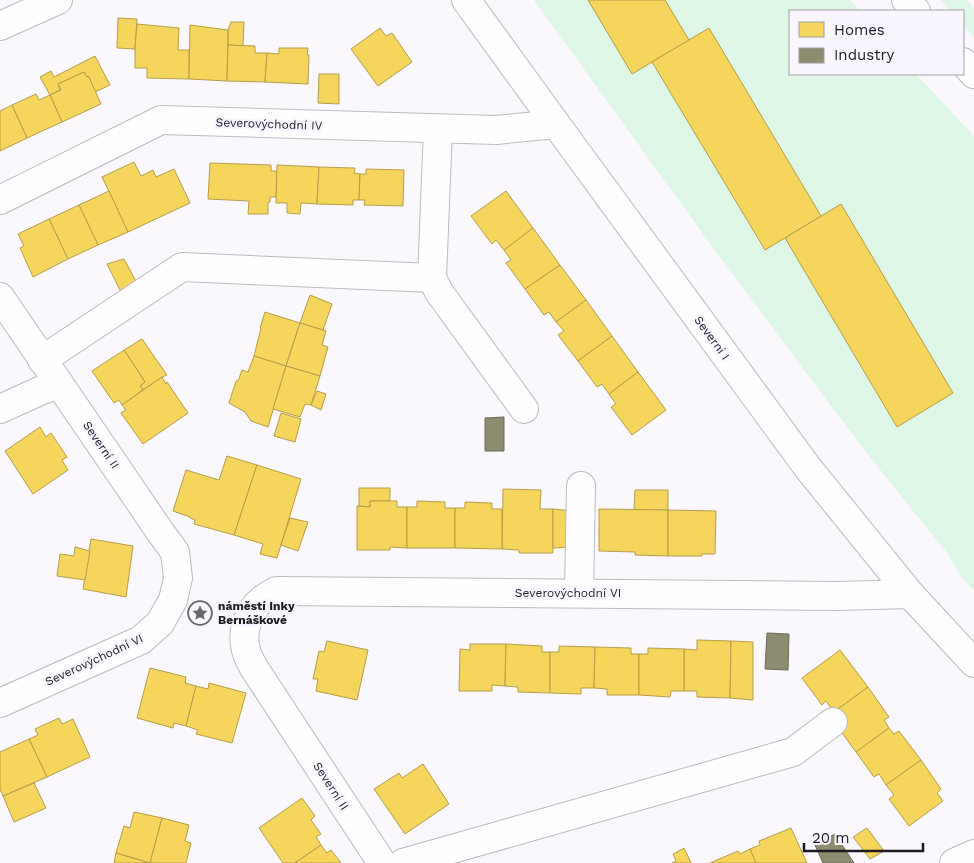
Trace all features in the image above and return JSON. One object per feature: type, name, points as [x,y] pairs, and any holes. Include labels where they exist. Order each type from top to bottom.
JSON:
[{"type":"main road","points":[[10,14],[58,0]]},
{"type":"main road","name":"Severní I","points":[[466,0],[808,468],[910,594],[974,663]]},
{"type":"main road","points":[[906,0],[915,10]]},
{"type":"main road","points":[[964,63],[974,74]]},
{"type":"main road","name":"Severovýchodní IV","points":[[0,200],[161,120],[496,130],[556,124]]},
{"type":"main road","points":[[438,129],[432,278],[439,292],[524,409]]},
{"type":"main road","points":[[42,360],[182,267],[432,278]]},
{"type":"main road","name":"Severní II","points":[[0,297],[175,552],[178,578],[173,600]]},
{"type":"main road","points":[[0,409],[59,384]]},
{"type":"main road","points":[[579,593],[581,486]]},
{"type":"main road","name":"Severovýchodní VI","points":[[245,628],[251,612],[262,599],[276,591],[837,596],[910,594]]},
{"type":"main road","name":"Severovýchodní VI","points":[[0,703],[142,640],[160,623],[173,600]]},
{"type":"main road","name":"Severní II","points":[[245,628],[246,651],[254,668],[382,863]]},
{"type":"main road","points":[[403,863],[793,752],[833,722]]},
{"type":"main road","points":[[954,863],[974,854]]},
{"type":"green space","points":[[534,0],[588,0],[632,74],[652,62],[764,250],[785,238],[897,427],[953,393],[841,205],[821,216],[709,28],[689,40],[665,0],[850,0],[859,10],[789,10],[789,75],[917,75],[974,136],[974,591],[961,577],[948,554],[830,405],[706,238]]},
{"type":"green space","points":[[941,0],[967,0],[974,8],[974,37],[964,26],[964,10],[950,10]]},
{"type":"building: Homes","points":[[588,0],[665,0],[689,40],[632,74]]},
{"type":"building: Homes","points":[[118,18],[137,19],[135,49],[117,48]]},
{"type":"building: Homes","points":[[231,22],[244,22],[243,46],[228,45],[228,30]]},
{"type":"building: Homes","points":[[137,24],[179,28],[178,50],[189,50],[189,79],[147,78],[147,68],[135,68]]},
{"type":"building: Homes","points":[[190,25],[228,30],[227,81],[189,79]]},
{"type":"building: Homes","points":[[380,28],[386,36],[392,33],[412,62],[378,86],[351,49]]},
{"type":"building: Homes","points":[[709,28],[821,216],[765,250],[652,62]]},
{"type":"building: Homes","points":[[228,45],[255,46],[255,53],[267,53],[265,82],[227,81]]},
{"type":"building: Homes","points":[[279,48],[308,48],[308,84],[265,82],[267,53],[279,54]]},
{"type":"building: Homes","points":[[95,56],[110,85],[95,92],[89,77],[84,72],[58,84],[60,90],[50,95],[40,77],[51,71],[54,77]]},
{"type":"building: Homes","points":[[84,72],[89,77],[101,104],[62,122],[50,95],[61,90],[58,84]]},
{"type":"building: Homes","points":[[319,74],[339,74],[339,104],[318,103]]},
{"type":"building: Homes","points":[[36,94],[39,100],[50,95],[62,122],[27,138],[12,105]]},
{"type":"building: Homes","points":[[12,105],[27,138],[0,151],[0,111]]},
{"type":"building: Homes","points":[[134,162],[141,176],[153,170],[156,177],[174,169],[190,203],[128,232],[102,177]]},
{"type":"building: Homes","points":[[210,163],[271,165],[271,171],[277,171],[276,197],[270,197],[268,214],[248,214],[249,201],[208,199]]},
{"type":"building: Homes","points":[[277,165],[319,167],[317,204],[301,203],[300,214],[287,213],[287,203],[276,203]]},
{"type":"building: Homes","points":[[319,167],[355,168],[354,173],[360,174],[359,200],[353,200],[353,205],[317,204]]},
{"type":"building: Homes","points":[[366,169],[404,170],[403,206],[364,205],[365,200],[359,200],[360,174],[366,174]]},
{"type":"building: Homes","points":[[109,191],[128,232],[98,245],[79,205]]},
{"type":"building: Homes","points":[[506,191],[533,228],[504,250],[496,240],[492,244],[471,216]]},
{"type":"building: Homes","points":[[841,204],[953,393],[897,427],[785,238]]},
{"type":"building: Homes","points":[[79,205],[98,245],[68,259],[49,219]]},
{"type":"building: Homes","points":[[49,219],[68,259],[33,277],[20,248],[24,246],[18,234]]},
{"type":"building: Homes","points":[[533,228],[560,265],[525,289],[506,263],[511,260],[504,250]]},
{"type":"building: Homes","points":[[124,259],[137,283],[121,292],[107,264]]},
{"type":"building: Homes","points":[[560,265],[586,300],[556,322],[549,312],[544,315],[525,289]]},
{"type":"building: Homes","points":[[310,295],[332,304],[323,330],[300,323]]},
{"type":"building: Homes","points":[[586,300],[612,336],[578,361],[558,335],[564,331],[556,322]]},
{"type":"building: Homes","points":[[265,312],[300,323],[286,366],[254,356]]},
{"type":"building: Homes","points":[[300,323],[326,331],[322,345],[328,347],[320,376],[286,366]]},
{"type":"building: Homes","points":[[612,336],[638,372],[609,394],[602,384],[597,387],[578,361]]},
{"type":"building: Homes","points":[[142,339],[167,375],[143,390],[140,386],[145,382],[124,350]]},
{"type":"building: Homes","points":[[124,350],[145,382],[140,386],[143,390],[122,405],[119,400],[114,403],[92,371]]},
{"type":"building: Homes","points":[[254,356],[286,366],[268,427],[251,421],[245,412],[229,403],[236,381],[238,381],[242,370],[248,372]]},
{"type":"building: Homes","points":[[286,366],[320,376],[311,405],[305,404],[300,417],[273,409]]},
{"type":"building: Homes","points":[[638,372],[666,410],[632,435],[611,407],[616,404],[609,394]]},
{"type":"building: Homes","points":[[162,377],[188,413],[143,444],[121,413],[126,410],[122,405]]},
{"type":"building: Homes","points":[[317,391],[326,394],[321,410],[311,405]]},
{"type":"building: Homes","points":[[281,413],[301,419],[295,442],[274,436]]},
{"type":"building: Homes","points":[[40,427],[46,437],[51,433],[67,457],[62,460],[68,470],[33,494],[5,451]]},
{"type":"building: Homes","points":[[227,456],[257,465],[234,535],[194,524],[195,520],[173,511],[186,470],[219,480]]},
{"type":"building: Homes","points":[[257,465],[301,479],[277,558],[260,554],[263,544],[234,535]]},
{"type":"building: Homes","points":[[359,488],[390,488],[390,501],[370,501],[370,507],[359,506]]},
{"type":"building: Homes","points":[[503,489],[541,490],[540,509],[553,509],[553,553],[519,553],[519,550],[502,549]]},
{"type":"building: Homes","points":[[635,490],[668,490],[668,510],[634,510]]},
{"type":"building: Homes","points":[[370,501],[397,501],[397,507],[407,507],[407,548],[390,547],[390,550],[357,550],[357,506],[370,507]]},
{"type":"building: Homes","points":[[417,501],[445,502],[445,508],[455,508],[455,548],[407,548],[407,507],[417,507]]},
{"type":"building: Homes","points":[[465,502],[492,503],[492,509],[502,509],[502,549],[455,548],[455,508],[465,508]]},
{"type":"building: Homes","points":[[553,509],[572,511],[571,547],[553,548]]},
{"type":"building: Homes","points":[[599,509],[668,510],[668,556],[635,555],[635,552],[599,551]]},
{"type":"building: Homes","points":[[668,510],[716,511],[715,554],[668,556]]},
{"type":"building: Homes","points":[[290,518],[308,522],[298,551],[281,545]]},
{"type":"building: Homes","points":[[91,539],[133,546],[126,597],[83,589]]},
{"type":"building: Homes","points":[[75,547],[90,551],[85,580],[57,576],[60,554],[74,556]]},
{"type":"building: Homes","points":[[697,640],[731,641],[730,698],[697,697],[697,691],[684,691],[684,649],[697,650]]},
{"type":"building: Homes","points":[[327,641],[368,650],[357,700],[316,691],[318,679],[313,679],[319,651],[324,652]]},
{"type":"building: Homes","points":[[731,641],[753,642],[753,700],[730,698]]},
{"type":"building: Homes","points":[[470,644],[506,644],[505,686],[492,685],[492,691],[459,691],[460,649],[470,650]]},
{"type":"building: Homes","points":[[506,644],[542,646],[542,652],[550,652],[550,693],[518,692],[518,687],[505,686]]},
{"type":"building: Homes","points":[[559,646],[595,647],[594,688],[581,688],[581,694],[550,693],[550,652],[559,652]]},
{"type":"building: Homes","points":[[595,647],[631,648],[631,654],[639,654],[639,695],[607,695],[607,689],[594,688]]},
{"type":"building: Homes","points":[[648,648],[684,649],[684,691],[671,691],[670,697],[639,695],[639,654],[648,654]]},
{"type":"building: Homes","points":[[840,650],[868,687],[834,712],[826,701],[822,705],[802,678]]},
{"type":"building: Homes","points":[[150,668],[186,677],[185,683],[196,686],[186,726],[174,723],[173,728],[137,718]]},
{"type":"building: Homes","points":[[209,683],[246,693],[232,743],[196,734],[198,730],[186,726],[196,686],[208,689]]},
{"type":"building: Homes","points":[[868,687],[889,717],[884,720],[889,728],[856,752],[837,726],[834,712]]},
{"type":"building: Homes","points":[[59,718],[62,724],[73,719],[90,757],[47,777],[29,739],[38,735],[35,729]]},
{"type":"building: Homes","points":[[889,728],[894,734],[899,731],[921,760],[886,785],[879,774],[874,777],[856,752]]},
{"type":"building: Homes","points":[[29,739],[47,777],[3,796],[0,789],[0,752]]},
{"type":"building: Homes","points":[[921,760],[941,789],[937,793],[943,801],[909,826],[889,799],[894,795],[886,785]]},
{"type":"building: Homes","points":[[423,764],[449,804],[405,834],[374,789],[399,773],[402,778]]},
{"type":"building: Homes","points":[[34,783],[46,808],[14,822],[3,796]]},
{"type":"building: Homes","points":[[302,798],[315,816],[311,820],[321,834],[316,837],[321,845],[295,863],[283,863],[259,828]]},
{"type":"building: Homes","points":[[134,812],[162,818],[150,863],[116,853],[124,826],[130,828]]},
{"type":"building: Homes","points":[[162,818],[189,825],[185,841],[191,843],[186,863],[150,863]]},
{"type":"building: Homes","points":[[791,828],[807,863],[756,863],[750,849],[760,845],[759,841]]},
{"type":"building: Homes","points":[[867,828],[884,851],[870,859],[853,837]]},
{"type":"building: Homes","points":[[321,845],[327,853],[331,850],[341,863],[295,863]]},
{"type":"building: Homes","points":[[684,848],[691,863],[672,863],[676,861],[673,854]]},
{"type":"building: Homes","points":[[750,849],[756,863],[710,863],[738,851],[740,854]]},
{"type":"building: Homes","points":[[116,853],[150,863],[114,863]]},
{"type":"building: Industry","points":[[504,417],[504,451],[485,451],[485,418]]},
{"type":"building: Industry","points":[[767,633],[789,634],[788,670],[765,669]]},
{"type":"building: Industry","points":[[835,834],[854,863],[823,863],[815,845]]},
{"type":"place","name":"náměstí Inky Bernáškové","points":[[200,613]]}]
